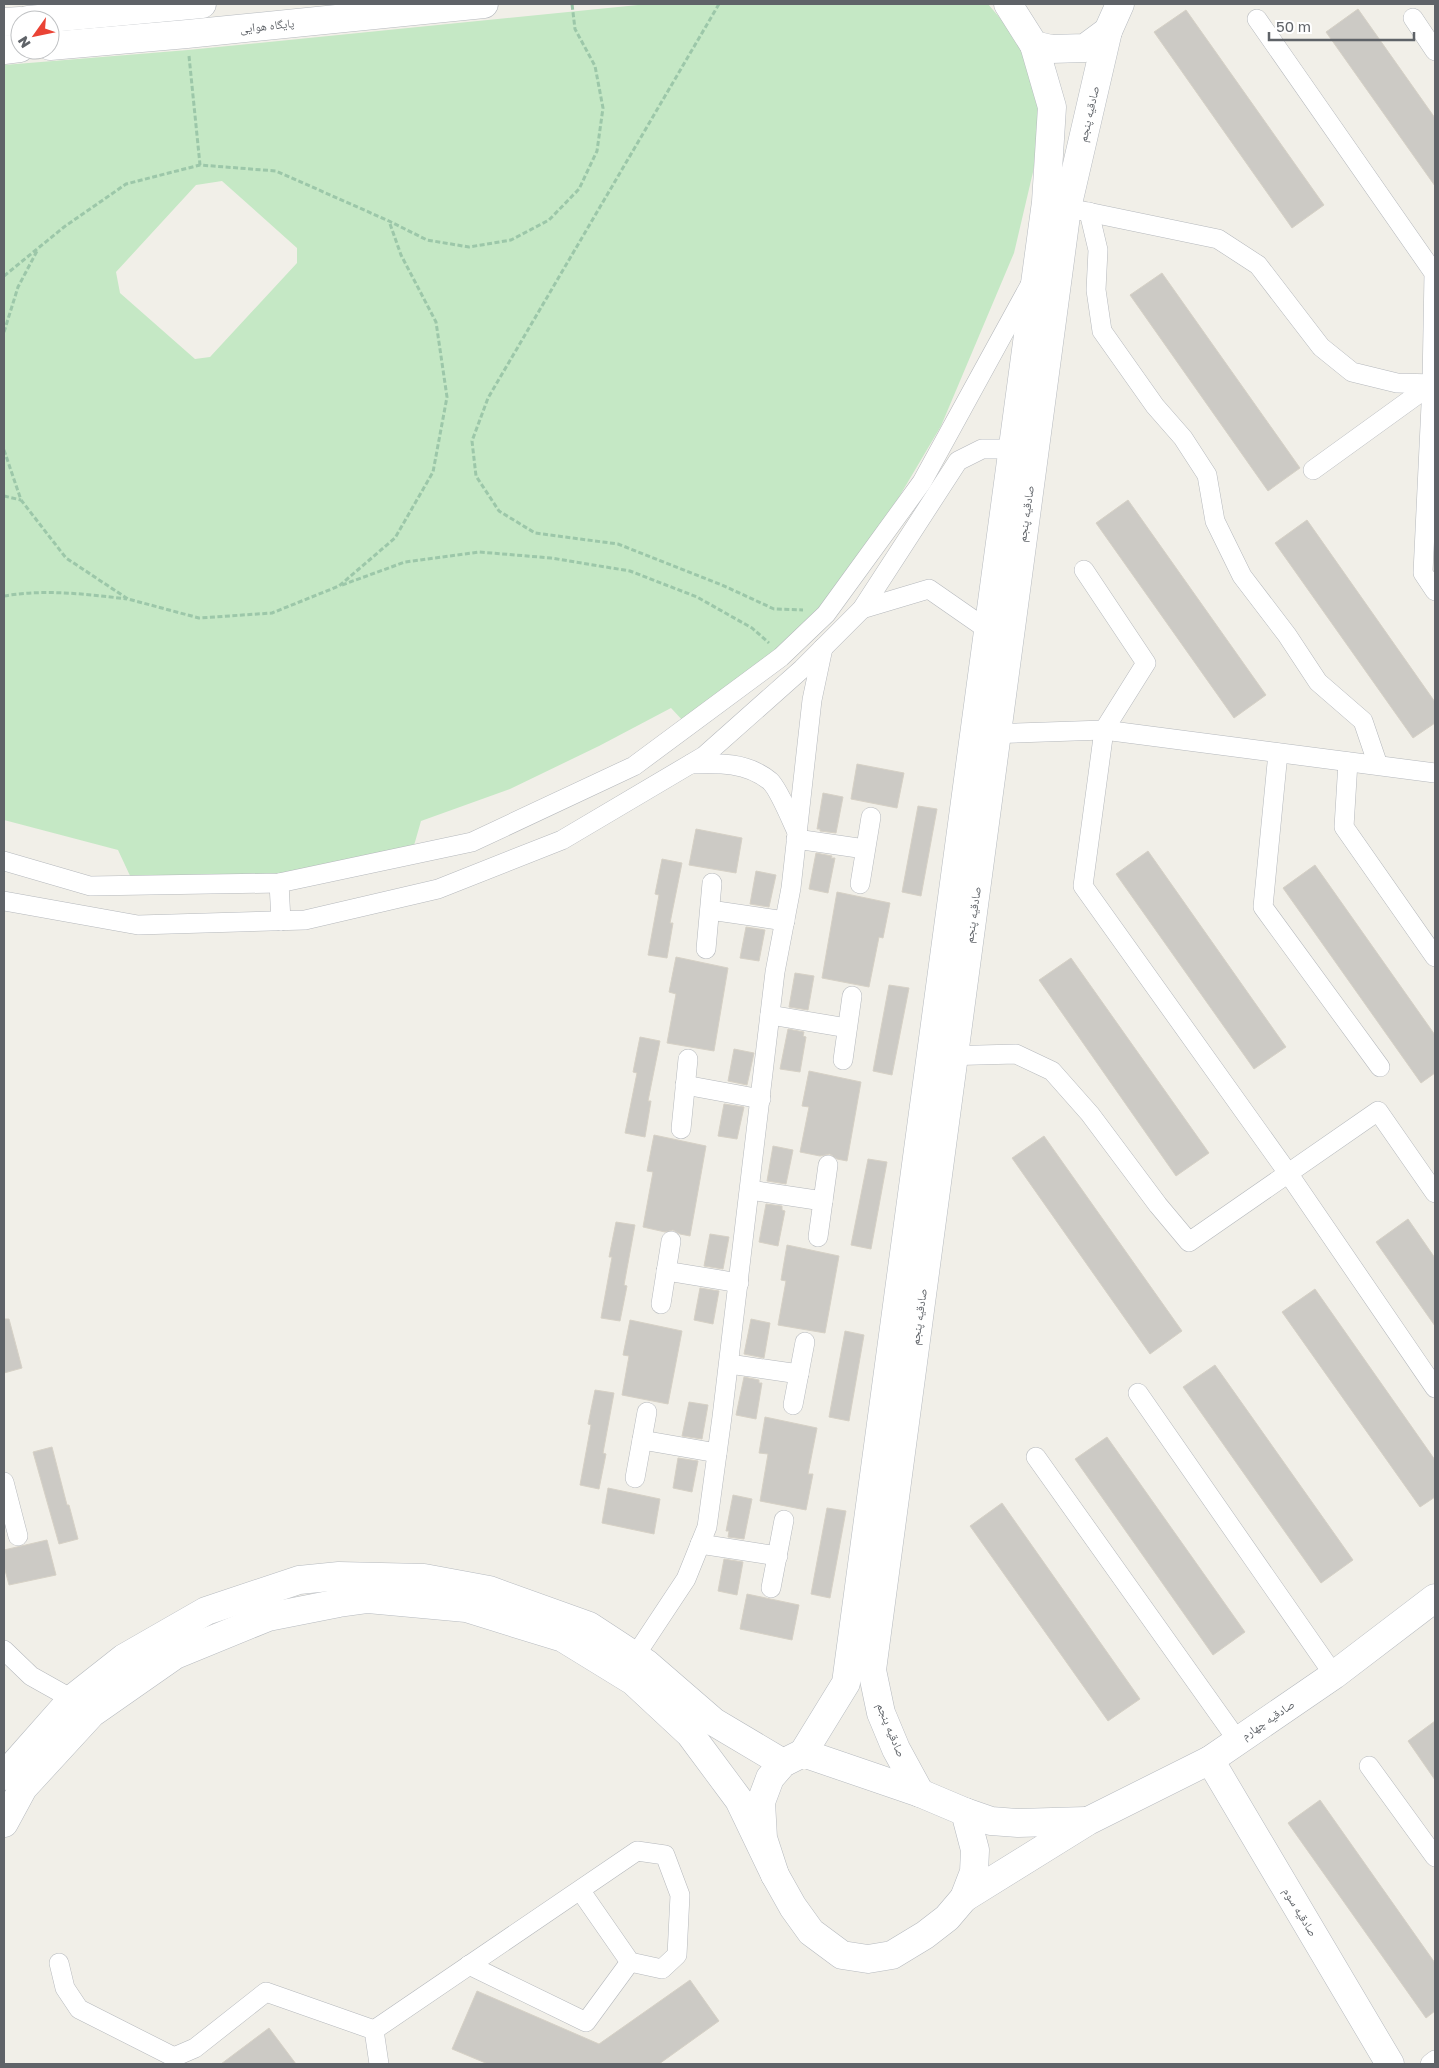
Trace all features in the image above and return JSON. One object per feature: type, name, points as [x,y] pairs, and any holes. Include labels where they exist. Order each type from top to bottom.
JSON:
[{"type":"street","points":[[60,14],[89,9],[202,4]]},
{"type":"street","name":"پایگاه هوایی","points":[[60,45],[484,4]]},
{"type":"street","name":"صادقیه پنجم","points":[[920,1793],[896,1749],[860,1669],[1024,449],[1036,275],[1067,207],[1052,108],[1034,45],[1008,4]]},
{"type":"street","name":"صادقیه پنجم","points":[[985,734],[988,630],[1024,449],[1067,207],[1108,32],[1120,4]]},
{"type":"street","points":[[1413,18],[1435,51]]},
{"type":"street","points":[[1257,19],[1435,273],[1431,484],[1423,573],[1435,591]]},
{"type":"street","points":[[1034,45],[1051,49],[1086,48],[1108,32]]},
{"type":"street","points":[[1067,207],[1218,240],[1258,265],[1321,347],[1352,372],[1397,383],[1434,384]]},
{"type":"street","points":[[1067,207],[1098,250],[1096,290],[1102,332],[1155,406],[1183,438],[1207,475],[1215,522],[1242,576],[1287,635],[1318,682],[1363,721],[1378,766]]},
{"type":"street","points":[[4,861],[90,886],[279,883],[472,842],[634,766],[781,657],[826,614],[922,482],[1036,275]]},
{"type":"street","points":[[1313,470],[1434,384]]},
{"type":"street","points":[[4,900],[138,925],[305,920],[438,889],[562,840],[704,756],[823,648],[862,609],[958,461],[982,449],[1024,449]]},
{"type":"street","points":[[1084,570],[1146,663],[1104,730],[1083,886],[1288,1173],[1435,1388]]},
{"type":"street","points":[[862,609],[929,589],[988,630]]},
{"type":"street","points":[[635,1656],[686,1579],[707,1527],[739,1283],[775,972],[791,888],[812,700],[823,648]]},
{"type":"street","points":[[985,734],[1104,730],[1435,773]]},
{"type":"street","points":[[1278,752],[1263,907],[1380,1067]]},
{"type":"street","points":[[690,764],[724,762],[747,768],[771,782],[796,834]]},
{"type":"street","points":[[1348,762],[1344,827],[1435,957]]},
{"type":"street","points":[[860,884],[870,817]]},
{"type":"street","points":[[796,834],[865,850]]},
{"type":"street","points":[[279,883],[281,921]]},
{"type":"street","points":[[706,949],[712,883]]},
{"type":"street","points":[[710,910],[785,921]]},
{"type":"street","points":[[843,1060],[852,996]]},
{"type":"street","points":[[770,1015],[847,1028]]},
{"type":"street","points":[[942,1056],[1016,1054],[1052,1071],[1090,1114],[1158,1205],[1189,1242],[1378,1111],[1435,1192]]},
{"type":"street","points":[[681,1129],[688,1059]]},
{"type":"street","points":[[686,1085],[760,1099]]},
{"type":"street","points":[[818,1237],[828,1165]]},
{"type":"street","points":[[750,1190],[823,1201]]},
{"type":"street","points":[[661,1304],[671,1242]]},
{"type":"street","points":[[666,1271],[739,1283]]},
{"type":"street","points":[[794,1405],[804,1342]]},
{"type":"street","points":[[729,1364],[799,1374]]},
{"type":"street","points":[[1138,1393],[1334,1675]]},
{"type":"street","points":[[635,1478],[647,1412]]},
{"type":"street","points":[[642,1440],[717,1453]]},
{"type":"street","points":[[1036,1457],[1238,1741]]},
{"type":"street","points":[[4,1482],[7,1506],[18,1536]]},
{"type":"street","points":[[772,1588],[784,1520]]},
{"type":"street","points":[[700,1544],[778,1556]]},
{"type":"street","points":[[339,1576],[339,1603]]},
{"type":"street","points":[[4,1823],[10,1781],[72,1698],[124,1658],[206,1611],[299,1580],[339,1576],[424,1578],[489,1590],[589,1626],[647,1664],[697,1724],[739,1800],[792,1908],[810,1932],[842,1955],[868,1958],[892,1955],[925,1935],[947,1918],[964,1898],[974,1872],[975,1850],[965,1812]]},
{"type":"street","name":"صادقیه چهارم","points":[[964,1898],[1088,1821],[1210,1760],[1334,1675],[1435,1598]]},
{"type":"street","points":[[10,1781],[92,1712],[175,1655],[268,1617],[368,1599],[466,1608],[564,1638],[697,1724],[714,1722],[793,1758],[920,1793],[991,1821],[1018,1823],[1088,1821]]},
{"type":"street","points":[[4,1650],[31,1676],[72,1698]]},
{"type":"street","name":"صادقیه پنجم","points":[[775,1875],[763,1838],[761,1802],[770,1778],[793,1758],[846,1683],[860,1669]]},
{"type":"street","name":"صادقیه سوم","points":[[1210,1760],[1390,2064]]},
{"type":"street","points":[[1369,1766],[1435,1857]]},
{"type":"street","points":[[374,2030],[636,1851],[665,1855],[680,1895],[677,1955],[662,1969],[630,1962],[580,1890]]},
{"type":"street","points":[[469,1965],[586,2022],[630,1962]]},
{"type":"street","points":[[59,1963],[65,1988],[79,2009],[174,2057],[195,2048],[266,1992],[374,2030]]},
{"type":"street","points":[[374,2030],[379,2064]]},
{"type":"street","points":[[1430,2064],[1435,2060]]},
{"type":"path","points":[[4,276],[64,227],[126,184],[200,165],[276,171],[389,220],[427,240],[469,247],[511,240],[549,220],[579,189],[597,151],[603,108],[596,66],[575,29],[572,4]]},
{"type":"path","points":[[719,4],[488,398],[472,441],[476,476],[499,511],[535,533],[618,544],[722,584],[774,610],[823,611],[826,614]]},
{"type":"path","points":[[187,34],[200,165]]},
{"type":"path","points":[[339,586],[395,538],[433,472],[447,398],[436,322],[401,255],[389,220]]},
{"type":"path","points":[[4,332],[18,287],[38,248]]},
{"type":"path","points":[[4,450],[21,500],[66,558],[128,599]]},
{"type":"path","points":[[4,496],[21,500]]},
{"type":"path","points":[[4,596],[23,593],[72,592],[128,599],[198,618],[272,614],[404,562],[479,552],[550,558],[630,571],[697,598],[752,628],[778,651],[781,657]]},
{"type":"green space","points":[[648,4],[988,4],[1005,24],[1033,64],[1042,114],[1033,172],[1014,253],[941,426],[899,497],[823,611],[778,651],[685,723],[671,708],[599,746],[510,789],[421,821],[413,849],[268,876],[132,880],[118,850],[4,820],[4,65],[188,50]],"holes":[[[222,181],[297,248],[297,263],[210,357],[195,359],[120,293],[116,272],[196,185]]]},
{"type":"building","points":[[1358,9],[1435,118],[1435,186],[1326,32]]},
{"type":"building","points":[[1186,10],[1324,205],[1292,228],[1154,32]]},
{"type":"building","points":[[1162,273],[1300,468],[1268,491],[1130,295]]},
{"type":"building","points":[[1128,500],[1266,695],[1234,718],[1096,523]]},
{"type":"building","points":[[1307,520],[1435,702],[1435,723],[1413,738],[1275,543]]},
{"type":"building","points":[[857,764],[904,773],[897,808],[851,799]]},
{"type":"building","points":[[823,793],[843,797],[836,833],[817,829]]},
{"type":"building","points":[[918,806],[937,809],[921,896],[902,892]]},
{"type":"building","points":[[696,829],[742,838],[736,873],[689,865]]},
{"type":"building","points":[[1148,851],[1286,1047],[1254,1069],[1116,874]]},
{"type":"building","points":[[816,853],[835,858],[828,893],[809,889]]},
{"type":"building","points":[[662,859],[682,863],[670,923],[673,923],[667,958],[648,955],[659,895],[655,894]]},
{"type":"building","points":[[1315,865],[1435,1035],[1435,1073],[1421,1083],[1283,888]]},
{"type":"building","points":[[756,871],[776,875],[769,907],[750,904]]},
{"type":"building","points":[[837,892],[890,903],[883,938],[879,937],[869,987],[822,978]]},
{"type":"building","points":[[746,927],[765,930],[759,961],[740,958]]},
{"type":"building","points":[[676,957],[728,968],[714,1051],[667,1043],[676,994],[669,992]]},
{"type":"building","points":[[1071,958],[1209,1153],[1176,1176],[1039,980]]},
{"type":"building","points":[[795,973],[814,976],[808,1010],[789,1007]]},
{"type":"building","points":[[889,985],[909,988],[892,1075],[873,1071]]},
{"type":"building","points":[[788,1029],[804,1032],[803,1036],[806,1037],[800,1072],[780,1069]]},
{"type":"building","points":[[640,1037],[660,1041],[648,1101],[651,1101],[645,1137],[625,1133],[637,1073],[633,1072]]},
{"type":"building","points":[[734,1049],[754,1053],[747,1085],[728,1081]]},
{"type":"building","points":[[809,1071],[861,1082],[847,1161],[837,1159],[830,1154],[820,1156],[800,1152],[809,1107],[802,1106]]},
{"type":"building","points":[[724,1104],[744,1107],[737,1139],[718,1136]]},
{"type":"building","points":[[654,1135],[706,1146],[690,1236],[673,1230],[665,1232],[643,1227],[653,1172],[647,1171]]},
{"type":"building","points":[[1044,1136],[1182,1331],[1150,1354],[1012,1158]]},
{"type":"building","points":[[773,1146],[793,1150],[786,1184],[767,1181]]},
{"type":"building","points":[[868,1159],[887,1162],[871,1249],[851,1245]]},
{"type":"building","points":[[766,1204],[782,1206],[782,1210],[785,1211],[778,1246],[759,1242]]},
{"type":"building","points":[[1408,1219],[1435,1258],[1435,1326],[1376,1242]]},
{"type":"building","points":[[616,1222],[635,1225],[624,1285],[627,1286],[620,1321],[601,1318],[612,1257],[609,1257]]},
{"type":"building","points":[[710,1234],[729,1237],[723,1269],[704,1266]]},
{"type":"building","points":[[787,1245],[839,1256],[825,1333],[778,1325],[786,1281],[781,1280]]},
{"type":"building","points":[[700,1288],[719,1291],[713,1324],[694,1320]]},
{"type":"building","points":[[1315,1289],[1435,1460],[1435,1497],[1420,1507],[1282,1312]]},
{"type":"building","points":[[4,1319],[9,1319],[22,1368],[4,1373]]},
{"type":"building","points":[[751,1319],[770,1323],[764,1358],[744,1354]]},
{"type":"building","points":[[630,1320],[682,1331],[668,1404],[622,1395],[629,1356],[623,1355]]},
{"type":"building","points":[[845,1331],[864,1335],[849,1421],[829,1417]]},
{"type":"building","points":[[1215,1365],[1353,1560],[1321,1583],[1183,1387]]},
{"type":"building","points":[[744,1377],[759,1380],[759,1383],[762,1383],[756,1419],[736,1415]]},
{"type":"building","points":[[595,1390],[614,1393],[603,1453],[606,1454],[599,1489],[580,1485],[591,1425],[588,1424]]},
{"type":"building","points":[[689,1402],[708,1405],[702,1439],[682,1436]]},
{"type":"building","points":[[765,1417],[817,1428],[808,1474],[813,1474],[806,1510],[760,1501],[768,1454],[759,1453]]},
{"type":"building","points":[[1107,1437],[1245,1632],[1213,1655],[1075,1459]]},
{"type":"building","points":[[52,1447],[78,1539],[59,1544],[33,1452]]},
{"type":"building","points":[[678,1458],[698,1461],[692,1492],[673,1488]]},
{"type":"building","points":[[608,1488],[660,1499],[654,1534],[602,1523]]},
{"type":"building","points":[[733,1495],[752,1499],[744,1539],[728,1537],[729,1531],[726,1531]]},
{"type":"building","points":[[1002,1503],[1140,1699],[1108,1721],[970,1526]]},
{"type":"building","points":[[827,1508],[846,1511],[830,1598],[811,1594]]},
{"type":"building","points":[[47,1540],[56,1575],[9,1585],[4,1566],[4,1550]]},
{"type":"building","points":[[724,1559],[743,1562],[737,1595],[718,1591]]},
{"type":"building","points":[[747,1594],[799,1605],[792,1640],[740,1629]]},
{"type":"building","points":[[1435,1721],[1435,1780],[1408,1741]]},
{"type":"building","points":[[1320,1800],[1435,1963],[1435,2011],[1426,2018],[1288,1823]]},
{"type":"building","points":[[690,1980],[719,2021],[659,2064],[488,2064],[452,2049],[477,1991],[599,2044]]},
{"type":"building","points":[[269,2028],[296,2064],[221,2064]]}]
